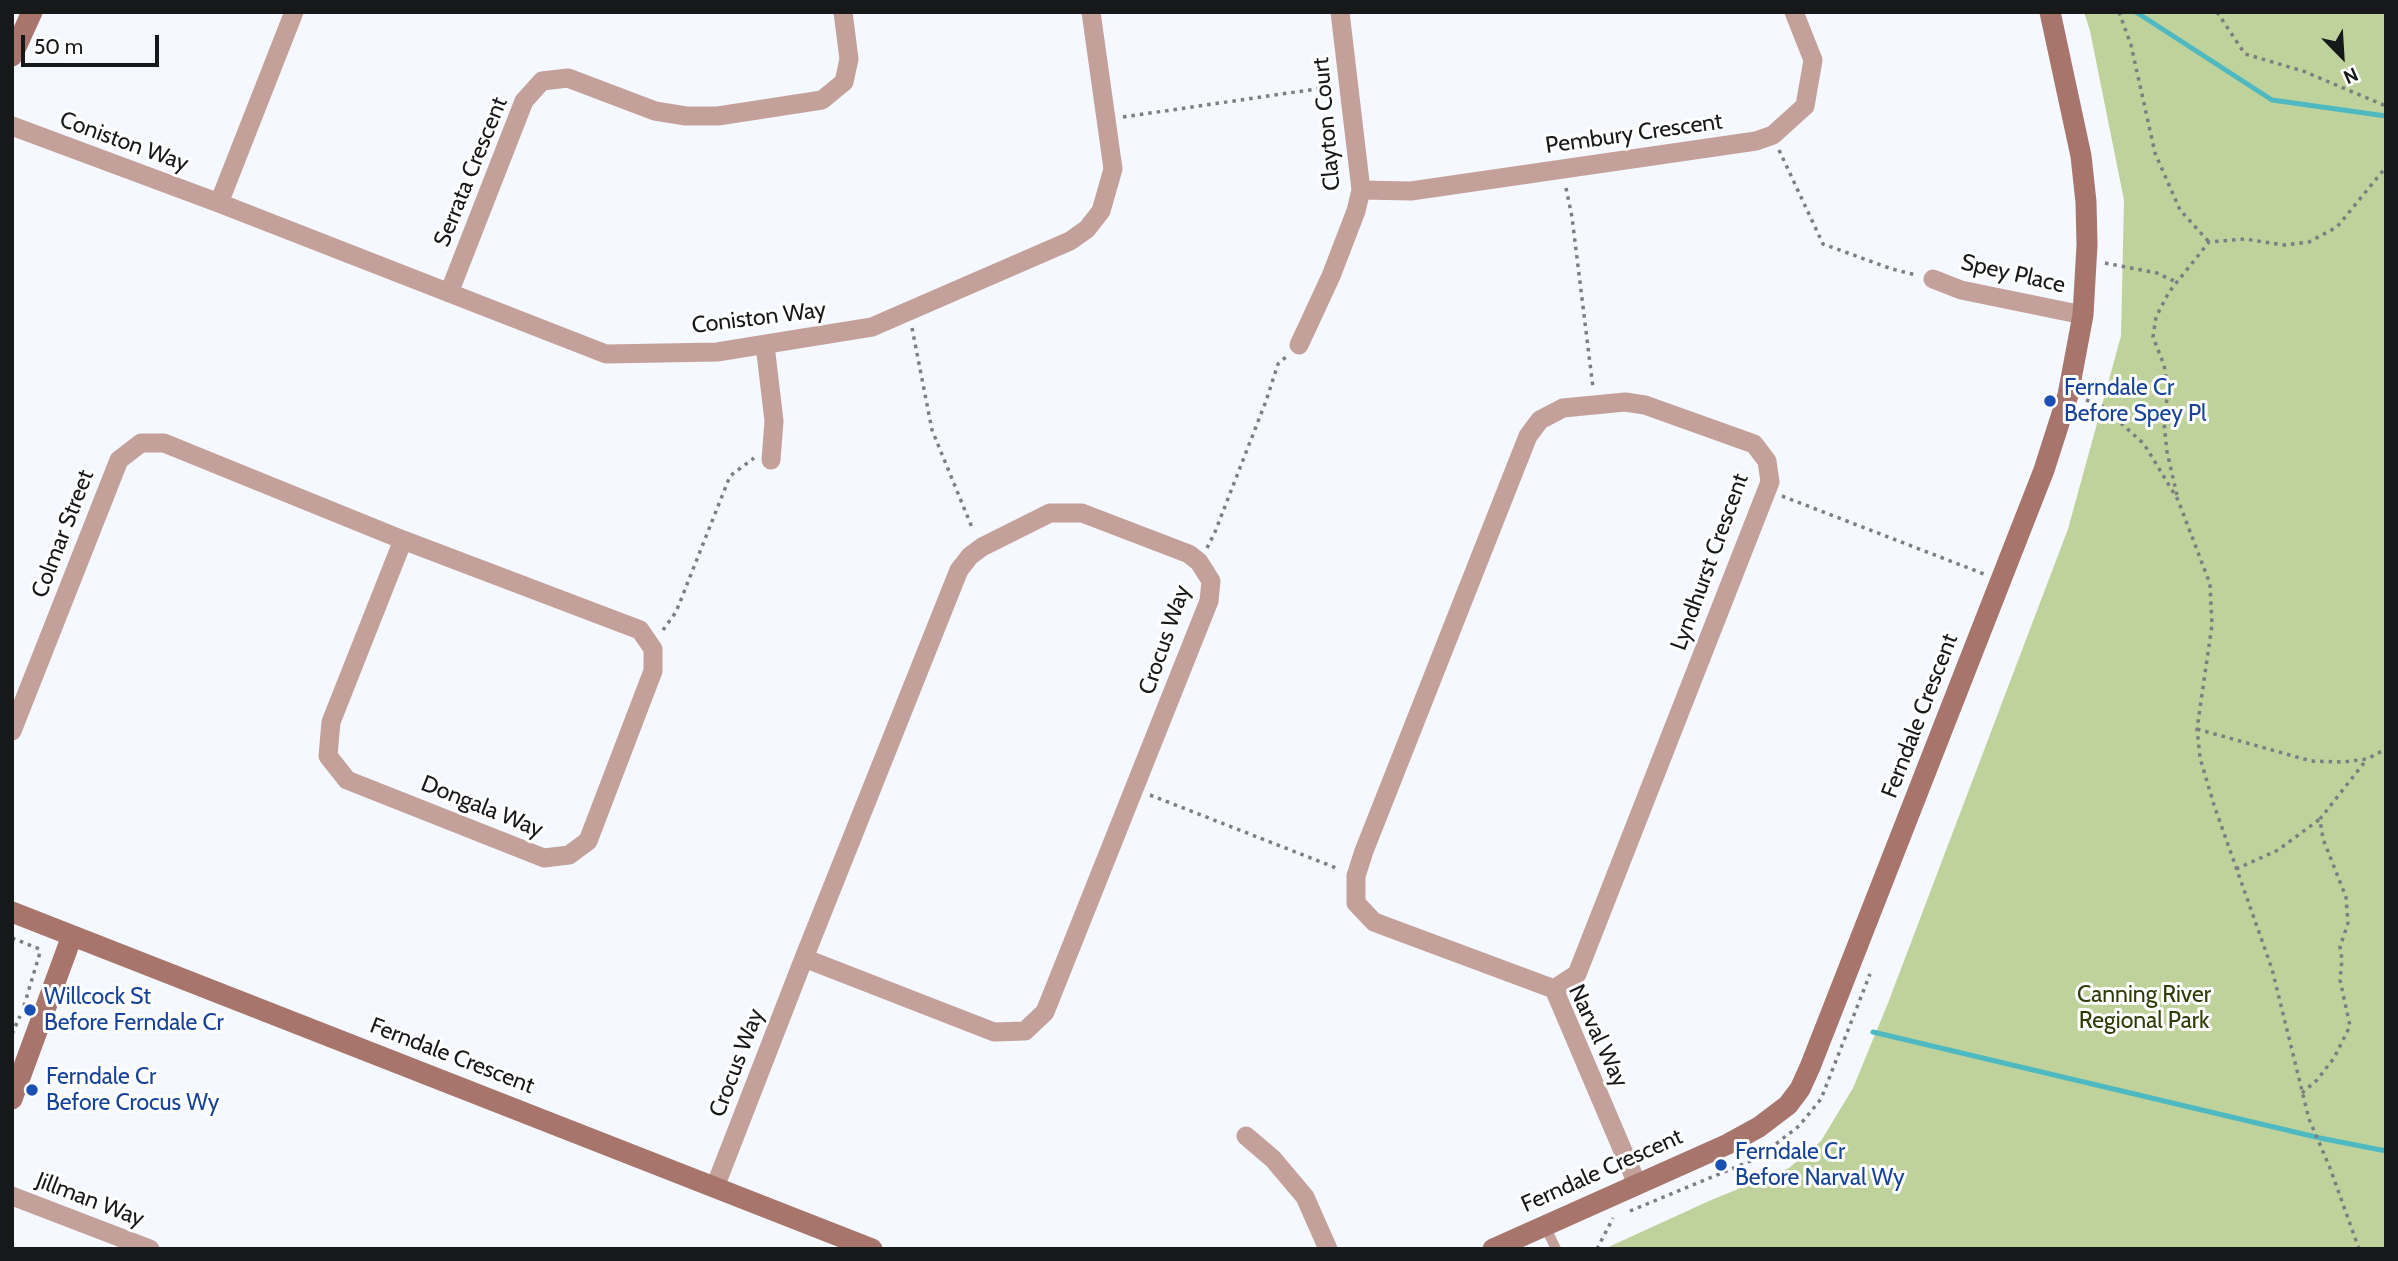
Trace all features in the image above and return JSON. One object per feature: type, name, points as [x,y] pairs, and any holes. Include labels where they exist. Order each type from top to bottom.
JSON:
[{"type":"street","points":[[12,56],[32,12]]},
{"type":"street","points":[[219,203],[294,12]]},
{"type":"street","name":"Serrata Crescent","points":[[449,293],[524,101],[542,81],[568,78],[655,111],[686,116],[718,116],[822,100],[844,82],[849,59],[843,12]]},
{"type":"street","name":"Coniston Way","points":[[12,127],[219,203],[606,354],[717,352],[872,327],[1070,241],[1087,229],[1101,211],[1113,169],[1091,12]]},
{"type":"street","name":"Clayton Court","points":[[1299,345],[1349,232],[1361,190],[1340,12]]},
{"type":"street","name":"Pembury Crescent","points":[[1361,190],[1411,191],[1756,141],[1773,135],[1805,106],[1813,60],[1794,12]]},
{"type":"street","name":"Ferndale Crescent","points":[[1493,1249],[1728,1144],[1759,1127],[1788,1105],[1800,1089],[2045,470],[2068,395],[2083,315],[2087,245],[2086,202],[2081,156],[2050,12]]},
{"type":"street","name":"Spey Place","points":[[1933,279],[1961,290],[2083,315]]},
{"type":"street","points":[[765,345],[774,421],[771,460]]},
{"type":"street","name":"Lyndhurst Crescent","points":[[1356,904],[1356,876],[1528,436],[1540,420],[1563,408],[1625,402],[1645,405],[1754,444],[1767,461],[1770,482],[1767,491],[1577,974],[1554,989]]},
{"type":"street","name":"Colmar Street","points":[[12,731],[119,460],[141,443],[164,443],[402,540]]},
{"type":"street","name":"Crocus Way","points":[[715,1187],[804,958],[959,570],[970,556],[982,547],[1050,513],[1082,513],[1189,554],[1199,562],[1211,581],[1209,601],[1045,1012],[1025,1031],[994,1032],[804,958]]},
{"type":"street","points":[[402,540],[640,630],[649,643]]},
{"type":"street","name":"Dongala Way","points":[[402,540],[331,722],[328,756],[347,780],[544,858],[569,855],[588,841],[653,671],[653,649],[649,643]]},
{"type":"street","name":"Narval Way","points":[[1356,904],[1374,922],[1554,989],[1637,1184]]},
{"type":"street","name":"Ferndale Crescent","points":[[12,912],[873,1249]]},
{"type":"street","points":[[12,1099],[72,936]]},
{"type":"street","points":[[1246,1136],[1273,1159],[1305,1197],[1328,1249]]},
{"type":"street","name":"Jillman Way","points":[[12,1196],[150,1249]]},
{"type":"lane","points":[[1545,1225],[1556,1249]]},
{"type":"path","points":[[2119,12],[2131,45],[2155,153],[2180,211],[2209,242]]},
{"type":"path","points":[[2217,12],[2245,54],[2303,71],[2386,106]]},
{"type":"path","points":[[1107,120],[1349,84]]},
{"type":"path","points":[[1773,135],[1783,163],[1823,244],[1892,269],[1933,279]]},
{"type":"path","points":[[2359,1249],[2309,1119],[2272,969],[2214,806],[2200,758],[2197,729],[2212,625],[2210,584],[2178,500],[2167,452],[2164,423],[2168,389],[2164,365],[2153,337],[2156,317],[2169,292],[2209,242],[2245,239],[2284,245],[2309,242],[2337,227],[2386,167]]},
{"type":"path","points":[[1563,169],[1572,216],[1594,404]]},
{"type":"path","points":[[2105,263],[2157,273],[2176,282]]},
{"type":"path","points":[[906,313],[915,336],[932,430],[966,516],[982,547]]},
{"type":"path","points":[[1199,562],[1215,532],[1278,364],[1299,345]]},
{"type":"path","points":[[2087,400],[2102,406],[2144,444],[2178,500]]},
{"type":"path","points":[[649,643],[659,636],[676,612],[730,476],[754,458],[771,460]]},
{"type":"path","points":[[1767,491],[2000,581]]},
{"type":"path","points":[[2197,729],[2311,761],[2343,762],[2367,759],[2386,749]]},
{"type":"path","points":[[2236,869],[2278,850],[2320,819],[2367,759]]},
{"type":"path","points":[[1135,789],[1356,876]]},
{"type":"path","points":[[2302,1093],[2317,1080],[2334,1058],[2350,1026],[2340,980],[2340,947],[2348,923],[2346,897],[2323,839],[2320,819]]},
{"type":"path","points":[[12,938],[64,958]]},
{"type":"path","points":[[12,1034],[23,1009],[41,949]]},
{"type":"path","points":[[1597,1249],[1614,1218]]},
{"type":"green space","name":"Canning River Regional Park","points":[[2084,12],[2386,12],[2386,1249],[1604,1249],[1789,1168],[1821,1141],[1853,1088],[1888,1003],[2068,529],[2121,336],[2124,200]]},
{"type":"waterway","points":[[2136,12],[2272,100],[2386,116]]},
{"type":"waterway","points":[[1873,1032],[2320,1138],[2386,1151]]},
{"type":"place","name":"Ferndale Cr Before Spey Pl","points":[[2050,401]]},
{"type":"place","name":"Willcock St Before Ferndale Cr","points":[[30,1010]]},
{"type":"place","name":"Ferndale Cr Before Crocus Wy","points":[[32,1090]]},
{"type":"place","name":"Ferndale Cr Before Narval Wy","points":[[1721,1165]]}]
